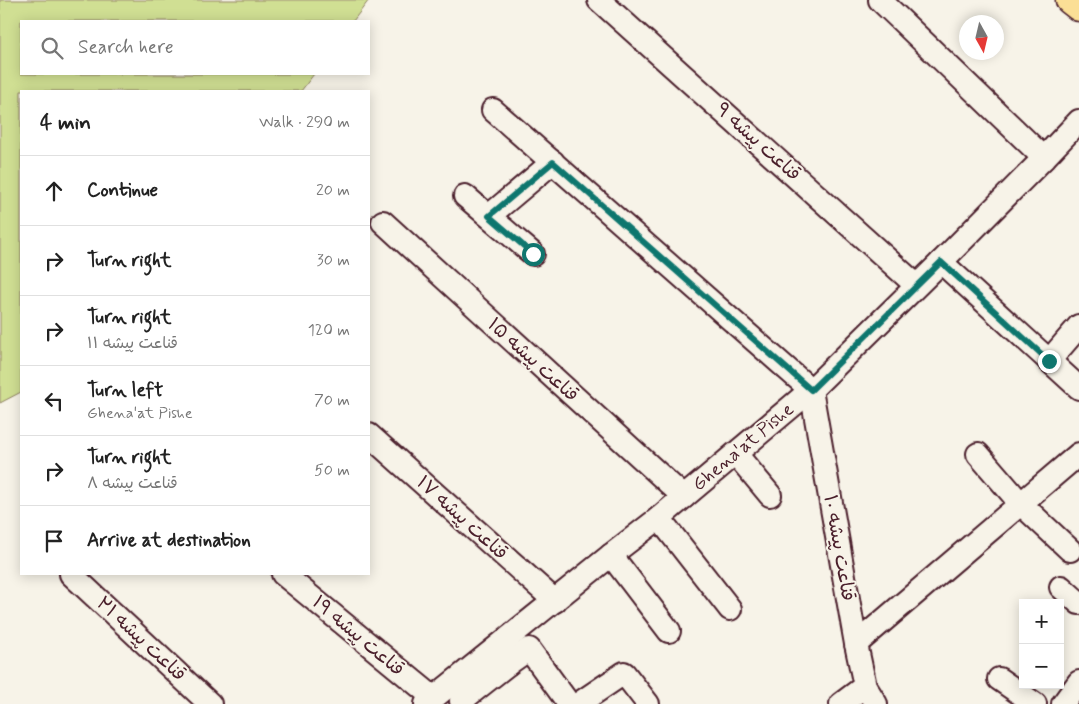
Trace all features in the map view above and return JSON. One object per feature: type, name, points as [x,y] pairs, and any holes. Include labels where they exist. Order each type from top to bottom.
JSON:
[{"type":"main road","points":[[1070,0],[1079,7]]},
{"type":"street","name":"قناعت پیشه ۹","points":[[599,0],[916,285]]},
{"type":"street","points":[[880,0],[1044,158]]},
{"type":"street","points":[[493,110],[811,390]]},
{"type":"street","name":"Ghena'at Pishe","points":[[430,701],[501,657],[555,601],[684,497],[811,390],[941,262],[1079,121]]},
{"type":"street","points":[[489,216],[553,162]]},
{"type":"street","points":[[465,196],[533,254]]},
{"type":"street","name":"قناعت پیشه ۱۵","points":[[383,222],[684,497]]},
{"type":"street","points":[[941,262],[1079,388]]},
{"type":"street","points":[[1049,361],[1079,326]]},
{"type":"street","name":"قناعت پیشه ۱۰","points":[[811,390],[856,644],[870,695]]},
{"type":"street","name":"قناعت پیشه ۱۷","points":[[370,436],[555,601]]},
{"type":"street","points":[[736,454],[770,496]]},
{"type":"street","points":[[978,454],[1021,504],[1070,550]]},
{"type":"street","points":[[856,644],[1079,454]]},
{"type":"street","points":[[658,518],[730,609]]},
{"type":"street","points":[[611,555],[669,631]]},
{"type":"street","name":"قناعت پیشه ۲۱","points":[[72,575],[210,704]]},
{"type":"street","name":"قناعت پیشه ۱۹","points":[[284,575],[430,701]]},
{"type":"street","points":[[1061,587],[1079,603]]},
{"type":"street","points":[[464,704],[461,701],[501,657],[529,650],[569,704]]},
{"type":"street","points":[[578,704],[624,673],[648,704]]},
{"type":"street","points":[[999,679],[1035,704]]},
{"type":"street","points":[[1063,704],[1079,682]]},
{"type":"street","points":[[841,704],[870,695]]},
{"type":"green space","points":[[0,0],[369,0],[354,20],[20,20],[20,75],[313,75],[302,90],[20,90],[20,393],[0,403]]},
{"type":"route","points":[[533,254],[489,216],[553,162],[811,390],[941,262],[1049,361]]}]
